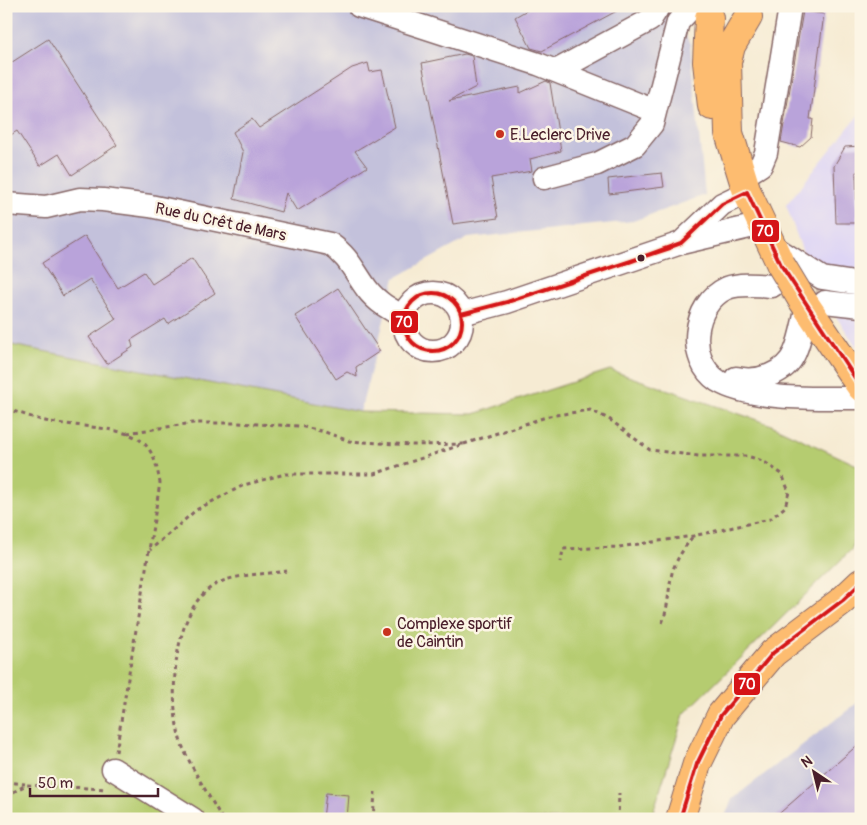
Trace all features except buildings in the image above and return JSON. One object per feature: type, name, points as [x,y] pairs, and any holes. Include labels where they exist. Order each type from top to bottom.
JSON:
[{"type":"main road","points":[[698,10],[707,62],[712,113],[724,148],[791,279],[861,387]]},
{"type":"main road","points":[[698,10],[728,22],[754,12]]},
{"type":"main road","points":[[744,184],[729,133],[727,62],[731,46],[754,12]]},
{"type":"main road","points":[[680,819],[697,764],[721,715],[773,653],[843,600],[861,583]]},
{"type":"main road","points":[[813,623],[861,605]]},
{"type":"street","points":[[358,6],[556,71],[655,111]]},
{"type":"street","points":[[556,71],[650,20],[657,6]]},
{"type":"street","points":[[681,243],[744,184],[761,165],[766,153],[790,7]]},
{"type":"street","points":[[544,178],[598,164],[635,145],[652,124],[678,22],[698,10]]},
{"type":"street","name":"Rue du Crêt de Mars","points":[[6,204],[46,206],[80,199],[103,200],[150,206],[330,244],[344,253],[367,290],[392,311],[404,316]]},
{"type":"street","points":[[461,314],[507,302],[681,243],[721,236],[791,279],[861,306]]},
{"type":"street","points":[[861,284],[822,278],[791,279],[727,288],[711,301],[698,322],[697,351],[705,367],[717,380],[736,388],[778,396],[861,398]]},
{"type":"street","points":[[791,279],[861,298]]},
{"type":"street","points":[[437,293],[448,297],[456,304],[461,314],[460,329],[453,343],[444,349],[424,350],[414,345],[408,337],[404,327],[404,316],[408,306],[416,298],[426,294],[437,293]]},
{"type":"street","points":[[113,769],[193,819]]},
{"type":"path","points":[[6,408],[49,422],[128,434],[193,423],[236,423],[300,426],[325,432],[349,441],[413,445],[464,444]]},
{"type":"path","points":[[150,550],[196,510],[244,486],[285,474],[374,474],[549,416],[590,410],[609,419],[650,450],[699,456],[747,456],[763,461],[782,474],[789,492],[785,507],[770,518],[693,536],[618,548],[563,548],[561,562]]},
{"type":"path","points":[[6,782],[111,789],[160,483],[156,463],[144,444],[128,434]]},
{"type":"path","points":[[662,623],[668,608],[672,572],[682,550],[693,536]]},
{"type":"path","points":[[222,819],[182,744],[173,697],[185,621],[199,598],[213,586],[236,577],[287,571]]},
{"type":"path","points":[[6,796],[26,784]]},
{"type":"path","points":[[373,819],[375,792]]},
{"type":"path","points":[[618,819],[619,793]]},
{"type":"shaded area","points":[[6,6],[671,6],[690,44],[705,195],[633,221],[468,238],[395,278],[360,412],[6,344]]},
{"type":"shaded area","points":[[861,112],[861,353],[815,286],[786,205]]},
{"type":"shaded area","points":[[861,700],[861,819],[724,819],[732,799]]},
{"type":"green space","name":"Complexe sportif de Caintin","points":[[6,344],[360,412],[474,414],[610,370],[769,424],[861,467],[861,483],[852,549],[684,714],[651,819],[6,819]]},
{"type":"tunnel","points":[[783,287],[819,292]]},
{"type":"transit line","name":"70","points":[[629,262],[681,243],[722,204],[747,192],[781,265],[861,387]]},
{"type":"transit line","name":"70","points":[[461,314],[507,302],[670,248]]},
{"type":"transit line","name":"70","points":[[433,293],[444,295],[457,306],[462,322],[460,333],[449,346],[433,351],[422,349],[409,338],[404,322],[406,311],[417,298],[433,293]]},
{"type":"transit line","name":"70","points":[[680,819],[697,764],[721,715],[773,653],[843,600],[861,583]]},
{"type":"place","name":"E.Leclerc Drive","points":[[500,134]]},
{"type":"place","name":"Complexe sportif de Caintin","points":[[387,632]]}]
